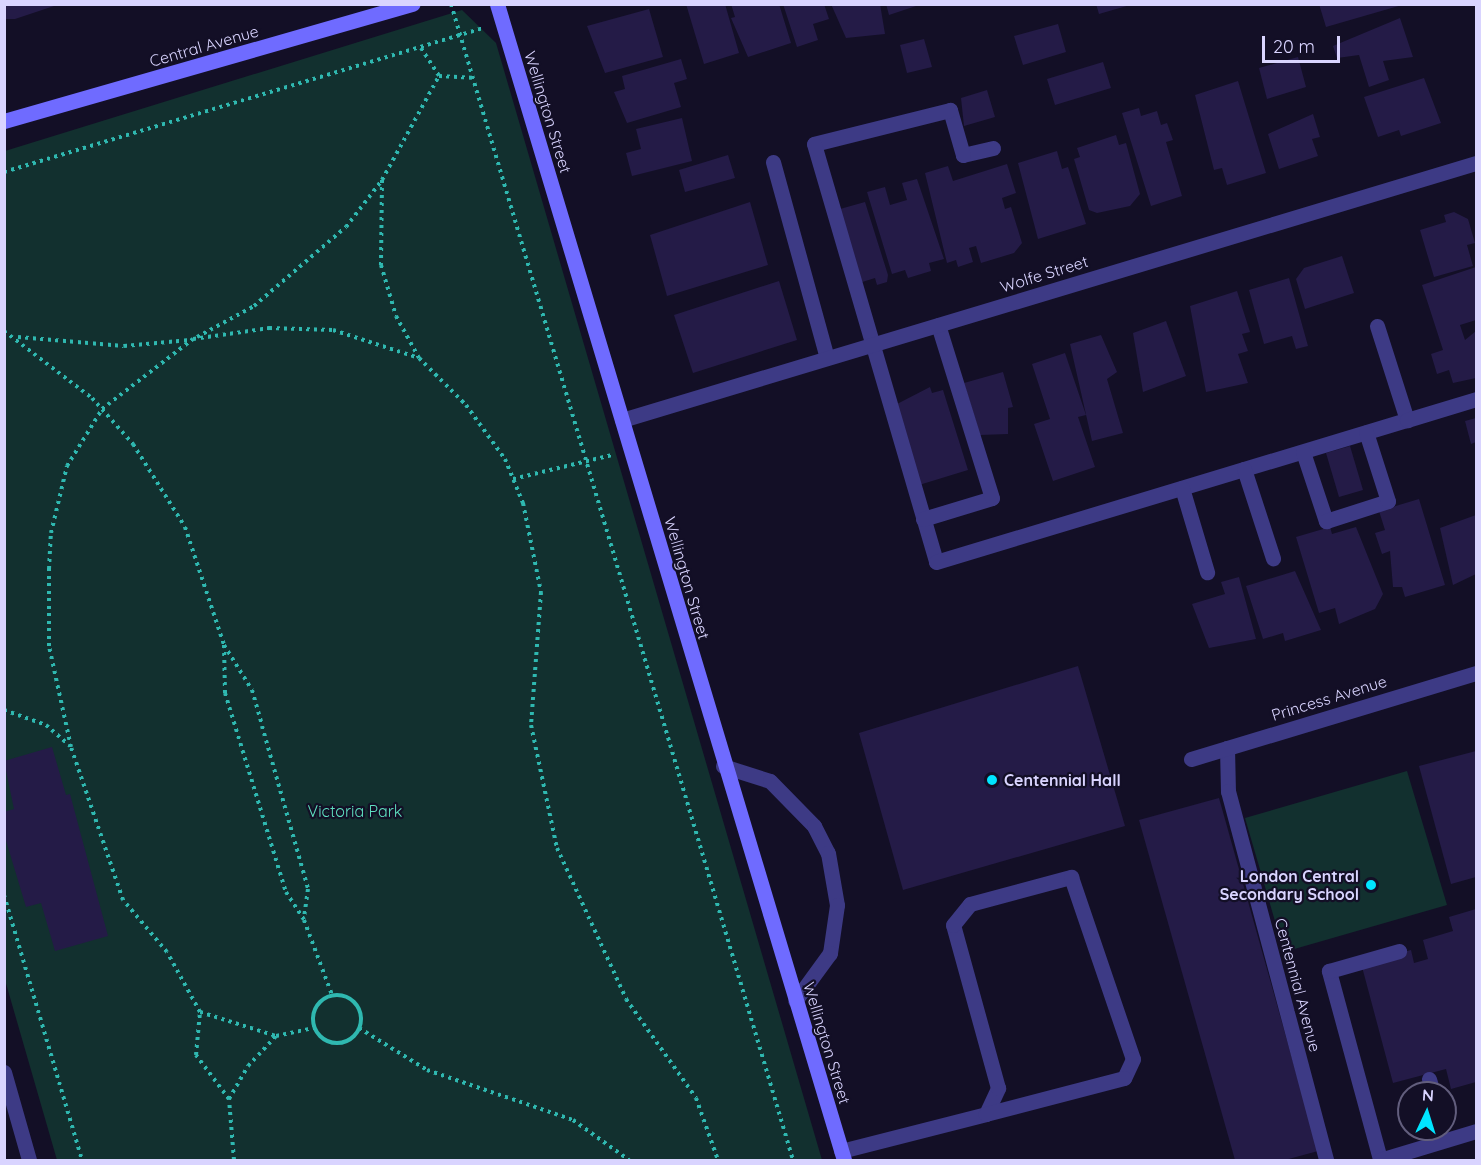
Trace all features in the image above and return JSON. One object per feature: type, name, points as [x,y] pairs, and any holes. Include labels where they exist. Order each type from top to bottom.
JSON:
[{"type":"street","name":"Central Avenue","points":[[4,121],[413,4]]},
{"type":"street","name":"Wellington Street","points":[[497,4],[723,766],[842,1156]]},
{"type":"street","points":[[993,148],[963,155],[950,110],[814,144],[870,346],[936,562],[1476,399]]},
{"type":"street","points":[[773,162],[827,358]]},
{"type":"street","name":"Wolfe Street","points":[[622,420],[1476,163]]},
{"type":"street","points":[[923,519],[992,498],[938,325]]},
{"type":"street","points":[[1377,326],[1407,420]]},
{"type":"street","points":[[1303,452],[1326,521],[1336,518],[1388,501],[1366,432]]},
{"type":"street","points":[[1244,469],[1273,558]]},
{"type":"street","points":[[1182,488],[1208,572]]},
{"type":"street","name":"Princess Avenue","points":[[1191,759],[1476,673]]},
{"type":"street","name":"Centennial Avenue","points":[[1227,748],[1228,790],[1326,1161]]},
{"type":"street","points":[[723,766],[771,781],[814,826],[828,854],[837,905],[830,953],[795,1000]]},
{"type":"street","points":[[842,1156],[986,1114],[1124,1078],[1133,1059],[1071,877],[970,904],[953,925],[998,1088],[986,1114]]},
{"type":"street","points":[[1399,951],[1329,971],[1380,1160],[1429,1141]]},
{"type":"street","points":[[4,1072],[29,1161]]},
{"type":"street","points":[[1457,1133],[1476,1131]]},
{"type":"path","points":[[451,4],[793,1161]]},
{"type":"path","points":[[4,172],[460,37],[502,22]]},
{"type":"path","points":[[421,48],[439,76]]},
{"type":"path","points":[[439,76],[472,78]]},
{"type":"path","points":[[234,1161],[229,1100],[196,1055],[200,1012],[167,952],[123,900],[70,747],[49,646],[51,534],[67,466],[102,409],[193,339],[254,306],[298,273],[346,226],[382,180],[439,76]]},
{"type":"path","points":[[382,180],[381,265],[396,316],[419,358],[485,428],[513,479],[541,592],[531,725],[557,848],[626,999],[696,1098],[718,1161]]},
{"type":"path","points":[[17,337],[124,346],[268,328],[333,330],[419,358]]},
{"type":"path","points":[[4,331],[17,337],[102,409],[134,444],[185,527],[224,645],[252,690],[308,889],[304,920]]},
{"type":"path","points":[[513,479],[631,451]]},
{"type":"path","points":[[224,645],[225,693],[236,731],[286,891],[304,920],[332,995]]},
{"type":"path","points":[[4,710],[46,725],[70,747]]},
{"type":"path","points":[[4,895],[82,1161]]},
{"type":"path","points":[[314,1028],[319,1003],[332,995],[352,1001],[360,1013],[359,1028]]},
{"type":"path","points":[[200,1012],[276,1036],[314,1028],[337,1043],[359,1028]]},
{"type":"path","points":[[359,1028],[427,1070],[573,1120],[629,1161]]},
{"type":"path","points":[[229,1100],[248,1066],[276,1036]]},
{"type":"green space","name":"Victoria Park","points":[[462,10],[496,43],[822,1160],[57,1160],[5,980],[5,151]]},
{"type":"green space","points":[[1407,771],[1447,905],[1284,952],[1245,818]]},
{"type":"building","points":[[4,4],[57,5],[15,19],[4,19]]},
{"type":"building","points":[[686,4],[725,4],[739,53],[704,64]]},
{"type":"building","points":[[731,4],[779,4],[791,43],[748,57],[731,18],[735,17]]},
{"type":"building","points":[[783,4],[824,4],[829,19],[813,24],[818,40],[797,47]]},
{"type":"building","points":[[831,4],[880,4],[885,34],[846,38]]},
{"type":"building","points":[[886,4],[919,4],[919,5],[889,15]]},
{"type":"building","points":[[1096,4],[1130,4],[1130,5],[1099,14]]},
{"type":"building","points":[[1319,4],[1402,4],[1402,5],[1326,27]]},
{"type":"building","points":[[649,9],[663,57],[605,73],[587,26]]},
{"type":"building","points":[[1400,18],[1413,57],[1383,61],[1389,80],[1369,87],[1359,55],[1337,58],[1333,46]]},
{"type":"building","points":[[1058,24],[1066,52],[1023,65],[1014,36]]},
{"type":"building","points":[[924,39],[932,67],[907,73],[900,45]]},
{"type":"building","points":[[1298,57],[1306,87],[1267,99],[1259,68]]},
{"type":"building","points":[[681,59],[687,79],[674,83],[681,107],[627,123],[614,92],[625,89],[622,76]]},
{"type":"building","points":[[1103,62],[1111,88],[1055,105],[1047,79]]},
{"type":"building","points":[[1424,78],[1441,123],[1401,136],[1399,130],[1378,137],[1364,97]]},
{"type":"building","points":[[1238,81],[1266,173],[1227,185],[1222,168],[1214,170],[1195,95]]},
{"type":"building","points":[[987,90],[995,117],[964,126],[961,98]]},
{"type":"building","points":[[1139,108],[1141,116],[1157,111],[1161,125],[1167,123],[1173,140],[1166,142],[1182,196],[1151,206],[1122,113]]},
{"type":"building","points":[[1313,114],[1320,137],[1312,139],[1318,156],[1279,169],[1268,134]]},
{"type":"building","points":[[682,118],[692,161],[632,176],[626,153],[641,149],[636,129]]},
{"type":"building","points":[[1116,135],[1119,145],[1126,143],[1140,194],[1130,206],[1097,213],[1089,210],[1074,159],[1080,157],[1077,148]]},
{"type":"building","points":[[1057,151],[1062,169],[1068,167],[1086,224],[1038,239],[1018,163]]},
{"type":"building","points":[[728,155],[735,178],[685,192],[679,170]]},
{"type":"building","points":[[1007,164],[1016,193],[1002,198],[1005,209],[1011,207],[1022,243],[1014,253],[981,263],[976,246],[969,248],[973,262],[958,267],[956,260],[947,263],[925,173],[948,166],[953,181]]},
{"type":"building","points":[[917,179],[944,259],[929,263],[931,271],[908,278],[905,270],[892,274],[867,192],[885,187],[890,205],[907,200],[902,183]]},
{"type":"building","points":[[750,202],[768,265],[667,296],[650,235]]},
{"type":"building","points":[[865,202],[888,275],[887,282],[877,285],[875,278],[859,283],[840,209]]},
{"type":"building","points":[[1454,212],[1468,219],[1475,243],[1467,245],[1473,266],[1434,277],[1420,230],[1446,222],[1444,215]]},
{"type":"building","points":[[1342,256],[1354,293],[1305,309],[1296,279],[1304,268]]},
{"type":"building","points":[[1476,267],[1476,320],[1460,325],[1465,340],[1476,331],[1476,378],[1453,383],[1449,370],[1437,374],[1431,354],[1443,350],[1422,285]]},
{"type":"building","points":[[1289,278],[1308,346],[1296,349],[1292,336],[1264,344],[1249,290]]},
{"type":"building","points":[[779,281],[797,340],[693,373],[674,315]]},
{"type":"building","points":[[1237,291],[1250,332],[1242,334],[1248,351],[1238,354],[1248,383],[1206,392],[1190,306]]},
{"type":"building","points":[[1166,321],[1186,376],[1143,392],[1133,333]]},
{"type":"building","points":[[1101,335],[1117,372],[1107,379],[1123,433],[1092,441],[1070,344]]},
{"type":"building","points":[[1065,353],[1086,415],[1078,417],[1095,467],[1053,481],[1034,424],[1050,419],[1032,364]]},
{"type":"building","points":[[1003,372],[1013,407],[1008,408],[1008,434],[980,435],[964,383]]},
{"type":"building","points":[[930,387],[932,393],[943,390],[968,470],[919,485],[897,404]]},
{"type":"building","points":[[1476,418],[1476,442],[1471,444],[1465,421]]},
{"type":"building","points":[[1350,446],[1363,490],[1339,497],[1326,453]]},
{"type":"building","points":[[1419,499],[1445,585],[1405,597],[1402,587],[1393,587],[1390,551],[1382,554],[1375,533],[1385,530],[1379,511]]},
{"type":"building","points":[[1476,515],[1476,574],[1453,585],[1440,528]]},
{"type":"building","points":[[1330,527],[1332,534],[1356,527],[1383,594],[1375,609],[1339,624],[1335,608],[1319,613],[1296,537]]},
{"type":"building","points":[[1295,571],[1321,630],[1285,641],[1283,633],[1263,639],[1246,586]]},
{"type":"building","points":[[1239,577],[1256,639],[1209,648],[1192,604],[1225,594],[1221,582]]},
{"type":"building","name":"Centennial Hall","points":[[1078,666],[1125,826],[903,890],[859,733]]},
{"type":"building","points":[[52,747],[66,795],[70,794],[108,936],[55,951],[41,903],[26,907],[4,834],[4,812],[14,809],[4,761]]},
{"type":"building","points":[[1476,751],[1476,877],[1451,884],[1419,766]]},
{"type":"building","points":[[1219,798],[1318,1151],[1285,1160],[1235,1160],[1139,820]]},
{"type":"building","points":[[1476,909],[1476,1082],[1457,1087],[1457,1081],[1449,1081],[1446,1069],[1393,1083],[1361,963],[1411,950],[1414,963],[1428,959],[1423,940],[1453,931],[1449,917]]},
{"type":"place","name":"Centennial Hall","points":[[992,780]]},
{"type":"place","name":"London Central Secondary School","points":[[1371,885]]}]
